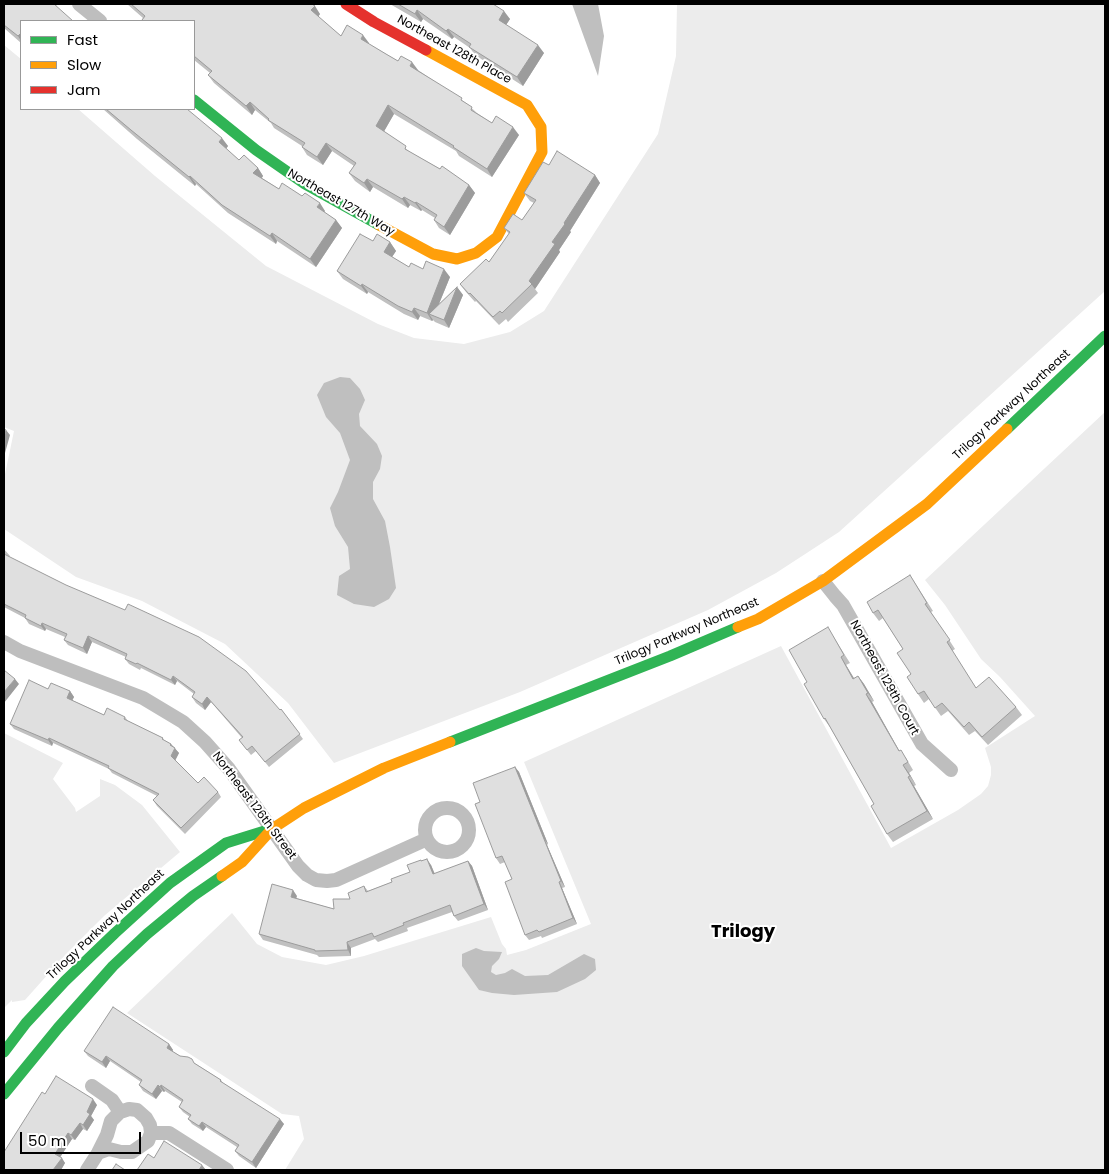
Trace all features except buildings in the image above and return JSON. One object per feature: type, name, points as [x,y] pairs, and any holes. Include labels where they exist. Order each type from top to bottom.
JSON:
[{"type":"street","points":[[79,4],[99,20]]},
{"type":"street","name":"Northeast 128th Place","points":[[346,4],[374,22],[527,105],[541,127],[542,152],[497,237],[476,252]]},
{"type":"street","name":"Northeast 127th Way","points":[[195,101],[256,150],[305,184],[433,254],[457,259],[476,252]]},
{"type":"street","name":"Trilogy Parkway Northeast","points":[[4,1094],[58,1028],[113,966],[147,934],[193,896],[242,862],[272,829],[304,808],[384,768],[670,656],[758,619],[824,581],[927,504],[1105,336]]},
{"type":"street","name":"Northeast 129th Court","points":[[824,581],[843,605],[922,744],[951,770]]},
{"type":"street","name":"Northeast 126th Street","points":[[4,642],[20,651],[143,698],[183,722],[206,742],[230,769],[291,856],[307,875],[316,880],[336,880],[427,839]]},
{"type":"street","name":"Trilogy Parkway Northeast","points":[[4,1052],[26,1023],[65,981],[114,933],[170,883],[226,843],[272,829]]},
{"type":"street","points":[[92,1086],[112,1100],[120,1112]]},
{"type":"street","points":[[87,1170],[107,1135],[111,1121],[120,1112],[129,1109],[137,1110],[146,1118],[150,1125],[151,1133],[148,1141],[141,1147],[132,1152],[109,1149],[98,1153]]},
{"type":"street","points":[[151,1133],[169,1133],[227,1170]]},
{"type":"shaded area","points":[[572,4],[598,4],[604,36],[598,76]]},
{"type":"shaded area","points":[[677,4],[1105,4],[1105,291],[839,532],[776,573],[708,610],[520,692],[334,763],[288,703],[225,644],[142,601],[76,577],[4,529],[4,479],[14,431],[4,427],[4,45],[20,58],[20,110],[79,110],[155,176],[266,266],[378,324],[414,338],[464,344],[510,332],[544,311],[658,134],[676,56]]},
{"type":"shaded area","points":[[340,377],[350,378],[360,389],[365,400],[359,414],[360,426],[377,444],[382,456],[380,469],[373,482],[373,499],[385,521],[396,588],[389,599],[374,607],[354,604],[337,595],[339,576],[350,569],[348,547],[335,526],[330,508],[350,460],[340,433],[326,417],[317,395],[324,383]]},
{"type":"shaded area","points":[[1105,412],[1105,1170],[285,1170],[304,1139],[299,1116],[282,1114],[127,1013],[232,913],[257,944],[282,957],[326,965],[364,956],[491,917],[507,955],[526,950],[591,924],[524,762],[781,646],[891,848],[958,810],[981,794],[988,786],[991,767],[985,748],[1035,716],[981,659],[945,605],[925,580]]},
{"type":"shaded area","points":[[4,733],[63,763],[53,779],[76,812],[100,796],[100,779],[115,785],[142,805],[180,852],[104,916],[66,954],[25,1000],[12,1002],[12,1000],[4,1008]]},
{"type":"shaded area","points":[[476,948],[484,951],[502,952],[499,959],[492,966],[491,972],[496,975],[512,969],[525,976],[548,975],[584,954],[595,959],[596,970],[585,979],[557,992],[514,995],[492,993],[479,990],[462,966],[462,954]]},
{"type":"traffic: fast","points":[[195,101],[256,150],[305,184],[379,225]]},
{"type":"traffic: fast","points":[[1007,429],[1105,336]]},
{"type":"traffic: fast","points":[[450,742],[670,656],[738,627]]},
{"type":"traffic: fast","points":[[4,1052],[26,1023],[65,981],[170,883],[226,843],[271,829]]},
{"type":"traffic: fast","points":[[4,1094],[58,1028],[113,966],[147,934],[193,896],[222,876]]},
{"type":"traffic: slow","points":[[379,225],[433,254],[457,259],[476,253],[497,237],[542,152],[541,127],[527,105],[426,50]]},
{"type":"traffic: slow","points":[[738,627],[758,619],[823,581],[927,504],[1007,429]]},
{"type":"traffic: slow","points":[[222,876],[242,862],[272,829],[304,808],[384,768],[450,742]]},
{"type":"traffic: jam","points":[[346,4],[374,22],[426,50]]},
{"type":"district","name":"Trilogy","points":[[743,932]]}]
